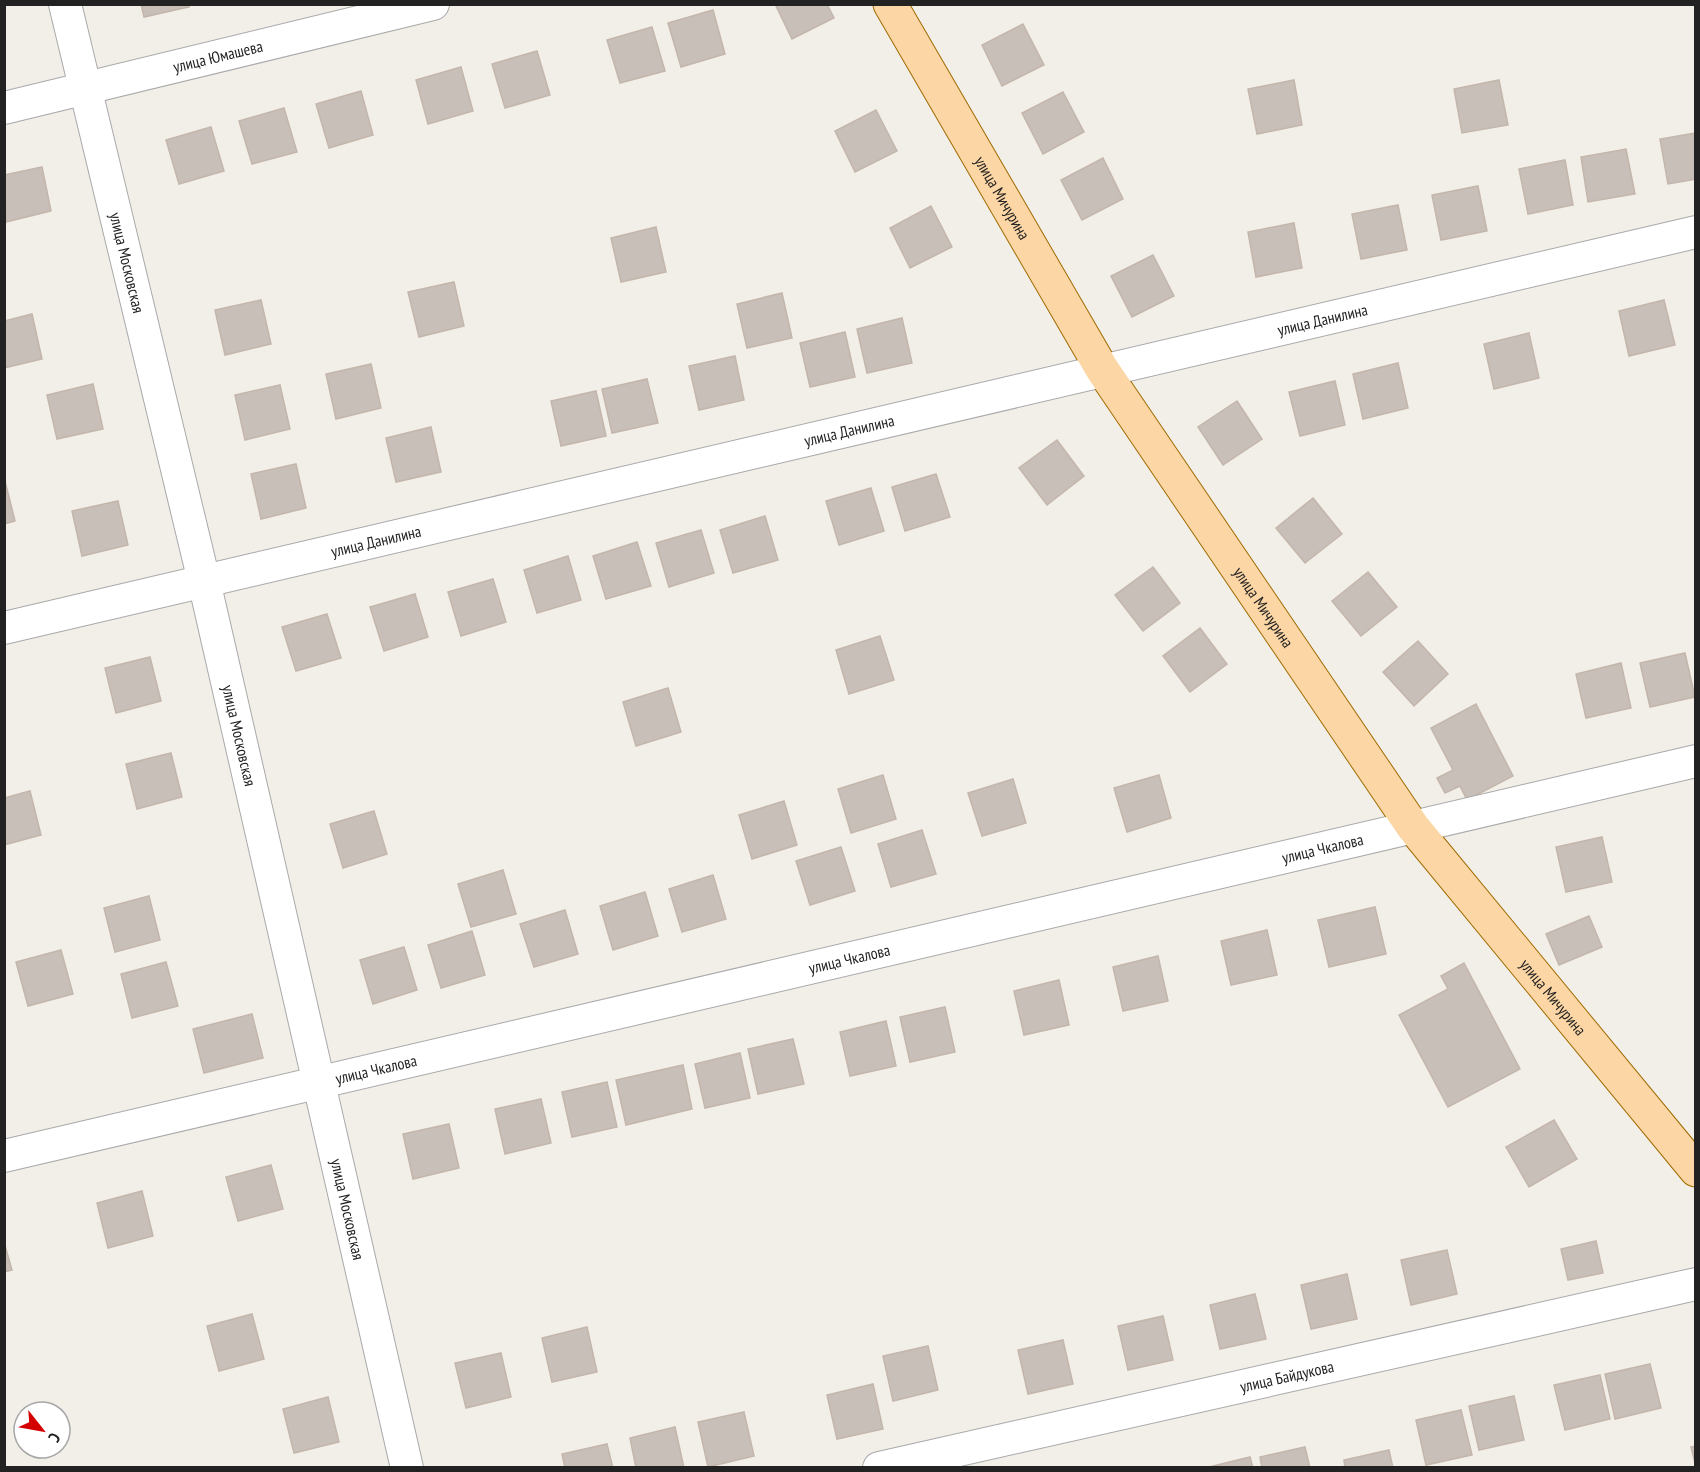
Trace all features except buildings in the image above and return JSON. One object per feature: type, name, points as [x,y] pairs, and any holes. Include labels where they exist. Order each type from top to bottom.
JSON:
[{"type":"main road","name":"улица Мичурина","points":[[890,4],[1102,369],[1413,827],[1695,1170]]},
{"type":"street","name":"улица Московская","points":[[65,4],[204,580],[407,1467]]},
{"type":"street","name":"улица Юмашева","points":[[4,108],[433,4]]},
{"type":"street","name":"улица Данилина","points":[[4,628],[1102,369],[1695,232]]},
{"type":"street","name":"улица Чкалова","points":[[4,1156],[1695,761]]},
{"type":"street","name":"улица Байдукова","points":[[879,1467],[1695,1284]]}]
